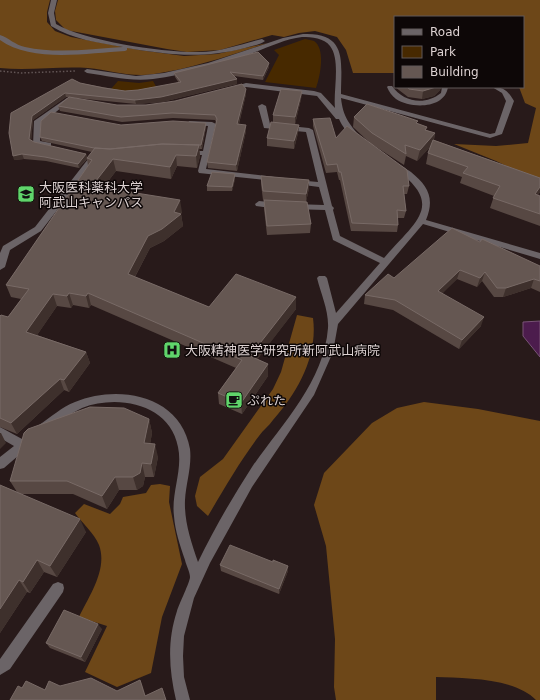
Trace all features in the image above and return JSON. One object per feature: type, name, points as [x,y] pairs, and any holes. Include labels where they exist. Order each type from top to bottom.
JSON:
[{"type":"street","points":[[54,0],[51,22],[60,30],[80,36],[137,47],[170,52],[198,54],[215,53],[271,38],[279,42]]},
{"type":"street","points":[[87,71],[136,78],[156,78],[230,58],[299,36],[311,35],[327,40],[333,45],[336,51],[338,60],[337,95],[341,118]]},
{"type":"street","points":[[0,37],[21,49],[43,51],[137,47]]},
{"type":"street","points":[[224,90],[246,85],[318,94],[341,118],[349,130],[363,142]]},
{"type":"street","points":[[390,87],[392,93],[399,98],[420,102],[439,99],[444,94],[445,88]]},
{"type":"street","points":[[337,95],[490,136],[498,134],[510,101],[505,92],[497,88]]},
{"type":"street","points":[[58,148],[36,143],[37,124],[54,114],[69,99],[76,100]]},
{"type":"street","points":[[262,106],[267,126],[309,130],[330,208],[336,238],[386,262]]},
{"type":"street","points":[[181,122],[212,124],[202,171],[324,185]]},
{"type":"street","points":[[178,153],[206,153]]},
{"type":"street","points":[[0,267],[6,248],[38,229],[94,156]]},
{"type":"street","points":[[333,322],[421,221],[427,206],[424,191],[414,177],[388,160]]},
{"type":"street","points":[[259,204],[330,208]]},
{"type":"street","points":[[421,221],[540,256]]},
{"type":"street","points":[[183,700],[176,664],[177,633],[184,603],[196,577],[253,476],[295,419],[310,394],[326,359],[331,341],[333,322],[322,278]]},
{"type":"street","points":[[0,464],[22,445],[67,411],[91,401],[104,398],[129,398],[152,406],[162,412],[177,428],[183,442],[185,461],[179,508],[182,526],[196,577]]},
{"type":"street","points":[[0,432],[22,445]]},
{"type":"street","points":[[0,668],[5,664],[58,588]]},
{"type":"path","points":[[0,71],[87,71]]},
{"type":"green space","points":[[305,39],[314,41],[320,50],[321,63],[316,88],[265,82],[279,55],[274,50]]},
{"type":"green space","points":[[118,81],[139,83],[153,81],[158,90],[129,92],[110,90]]},
{"type":"shaded area","points":[[0,0],[50,0],[47,12],[47,22],[55,31],[71,37],[139,50],[184,56],[217,54],[268,43],[197,65],[146,75],[88,68],[0,68]]},
{"type":"shaded area","points":[[58,0],[540,0],[540,182],[496,161],[454,144],[496,146],[528,143],[536,108],[525,103],[519,88],[524,88],[524,16],[394,16],[394,73],[353,73],[346,50],[337,37],[315,31],[284,37],[272,35],[220,50],[187,52],[66,30],[56,20],[55,11]]},
{"type":"shaded area","points":[[297,315],[313,318],[314,332],[312,346],[304,373],[290,398],[245,455],[208,516],[197,506],[195,496],[200,477],[223,459],[273,389],[281,372]]},
{"type":"shaded area","points":[[540,321],[540,357],[523,336],[523,322]]},
{"type":"shaded area","points":[[424,402],[478,409],[540,421],[540,700],[536,700],[516,687],[503,683],[475,679],[436,677],[436,700],[336,700],[334,687],[335,639],[326,546],[314,505],[324,473],[372,423],[397,408]]},
{"type":"shaded area","points":[[160,484],[170,486],[169,502],[182,564],[162,617],[151,673],[117,687],[85,672],[107,626],[79,617],[96,582],[101,563],[101,554],[99,545],[94,536],[75,513],[84,504],[110,514],[120,504],[123,497],[146,493],[151,485]]},
{"type":"building","points":[[258,52],[269,63],[263,76],[230,72],[237,79],[161,97],[135,100],[65,93],[32,116],[29,139],[34,142],[86,154],[78,164],[22,154],[13,156],[9,133],[11,113],[72,79],[80,83],[104,88],[125,91],[138,90],[181,82],[174,73]]},
{"type":"building","points":[[242,84],[246,89],[237,124],[246,125],[236,165],[207,162],[217,119],[215,115],[172,113],[121,117],[58,106],[69,97],[117,105],[146,105],[175,101]]},
{"type":"building","points":[[408,88],[433,88],[423,91]]},
{"type":"building","points":[[281,89],[302,91],[295,117],[273,115]]},
{"type":"building","points":[[367,104],[418,121],[416,123],[427,127],[425,130],[435,133],[420,150],[405,145],[406,154],[372,133],[354,117]]},
{"type":"building","points":[[51,112],[121,125],[173,121],[206,123],[201,145],[162,144],[110,149],[94,148],[40,137],[41,121]]},
{"type":"building","points":[[330,118],[336,138],[347,126],[407,170],[409,186],[403,186],[406,211],[397,210],[398,225],[352,223],[341,172],[339,172],[337,164],[327,165],[313,119]]},
{"type":"building","points":[[271,122],[299,125],[294,141],[267,138]]},
{"type":"building","points":[[433,140],[540,178],[540,187],[535,194],[540,196],[540,214],[493,198],[500,186],[463,173],[468,167],[428,153]]},
{"type":"building","points":[[162,144],[199,145],[196,156],[176,155],[170,167],[113,159],[92,186],[180,200],[174,212],[181,214],[162,229],[148,236],[128,274],[209,307],[236,274],[296,297],[250,356],[268,364],[241,403],[218,393],[242,360],[88,293],[86,296],[69,293],[67,296],[53,294],[26,332],[86,352],[64,380],[60,379],[11,423],[0,418],[0,316],[8,317],[29,289],[6,285],[92,160],[87,158],[95,148],[110,149]]},
{"type":"building","points":[[212,172],[235,174],[232,187],[207,186]]},
{"type":"building","points":[[261,176],[309,180],[306,194],[263,191]]},
{"type":"building","points":[[264,200],[307,202],[311,224],[267,226]]},
{"type":"building","points":[[452,228],[480,242],[482,239],[540,266],[540,281],[534,279],[506,288],[497,288],[485,272],[480,278],[460,270],[438,291],[484,317],[462,340],[395,300],[365,295],[388,274],[394,278]]},
{"type":"building","points":[[90,407],[124,408],[149,419],[144,443],[155,444],[151,464],[142,463],[140,473],[133,477],[115,477],[102,496],[67,481],[10,481],[24,433],[28,429]]},
{"type":"building","points":[[0,485],[80,519],[50,566],[37,560],[23,582],[19,580],[0,609]]},
{"type":"building","points":[[230,545],[273,562],[273,560],[288,566],[279,589],[220,565]]},
{"type":"building","points":[[64,610],[98,624],[81,657],[46,643]]},
{"type":"building","points":[[91,678],[117,691],[140,680],[145,696],[162,688],[166,700],[10,700],[18,686],[22,688],[26,681],[45,690],[49,681],[60,686]]},
{"type":"place","name":"大阪医科薬科大学 阿武山キャンパス","points":[[26,194]]},
{"type":"place","name":"大阪精神医学研究所新阿武山病院","points":[[172,350]]},
{"type":"place","name":"ぷれた","points":[[234,400]]}]
